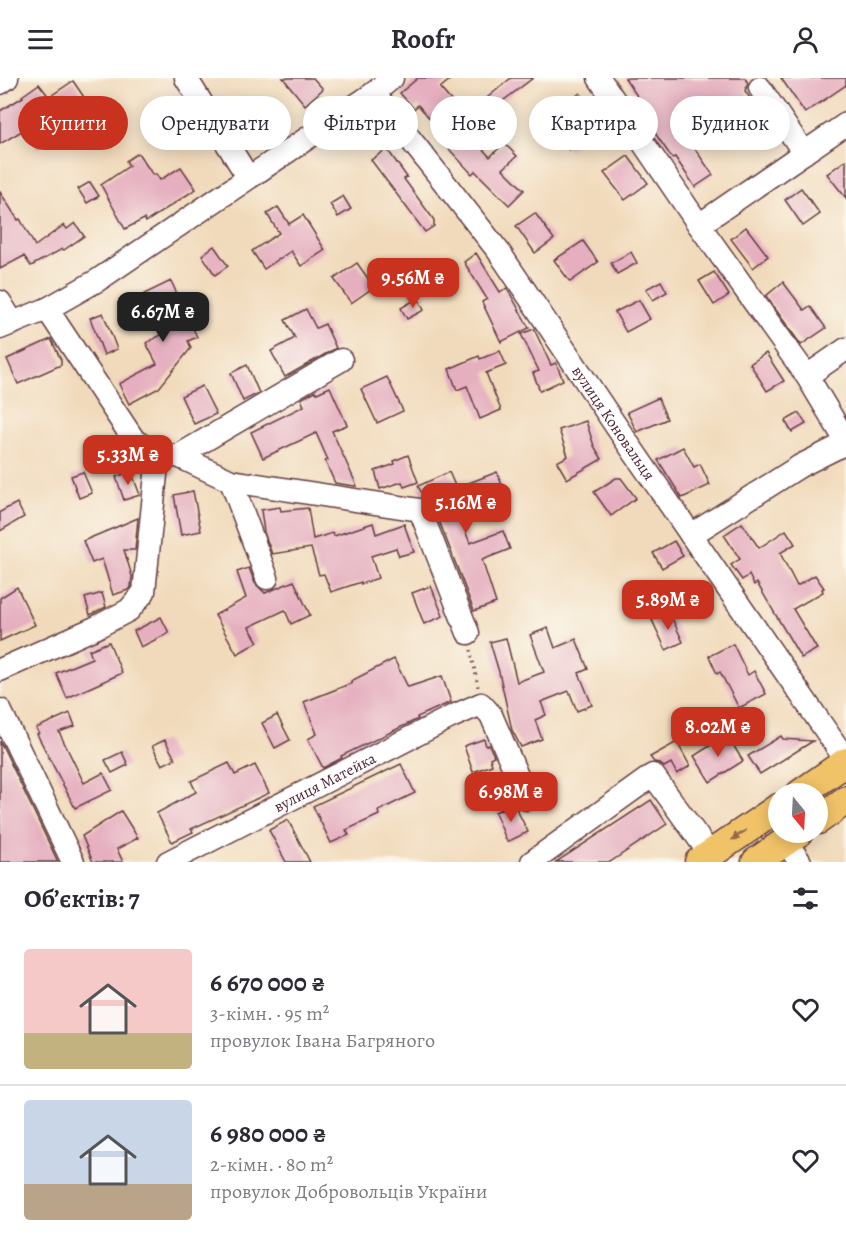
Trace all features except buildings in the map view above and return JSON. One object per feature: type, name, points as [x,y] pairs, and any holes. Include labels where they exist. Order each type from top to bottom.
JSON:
[{"type":"main road","points":[[815,783],[846,761]]},
{"type":"main road","points":[[828,813],[846,800]]},
{"type":"main road","points":[[705,858],[768,815]]},
{"type":"main road","points":[[756,862],[795,845]]},
{"type":"street","points":[[0,82],[7,78]]},
{"type":"street","points":[[186,78],[248,177]]},
{"type":"street","points":[[0,302],[7,325],[47,309],[98,280],[374,93],[392,78]]},
{"type":"street","points":[[599,78],[699,225],[807,376],[846,442],[800,466],[691,535]]},
{"type":"street","points":[[760,88],[804,153]]},
{"type":"street","name":"вулиця Коновальця","points":[[374,93],[499,252],[846,761]]},
{"type":"street","points":[[699,225],[846,124]]},
{"type":"street","points":[[47,309],[134,440],[231,481],[420,510],[468,633]]},
{"type":"street","points":[[807,376],[846,349]]},
{"type":"street","points":[[168,455],[341,360]]},
{"type":"street","points":[[0,670],[95,628],[129,610],[144,591],[168,455]]},
{"type":"street","points":[[231,481],[267,578]]},
{"type":"street","points":[[481,704],[491,715],[527,799]]},
{"type":"street","name":"вулиця Матейка","points":[[168,862],[481,704]]},
{"type":"street","points":[[0,710],[73,862]]},
{"type":"street","points":[[532,862],[653,775],[705,858]]},
{"type":"path","points":[[468,633],[481,704]]}]
